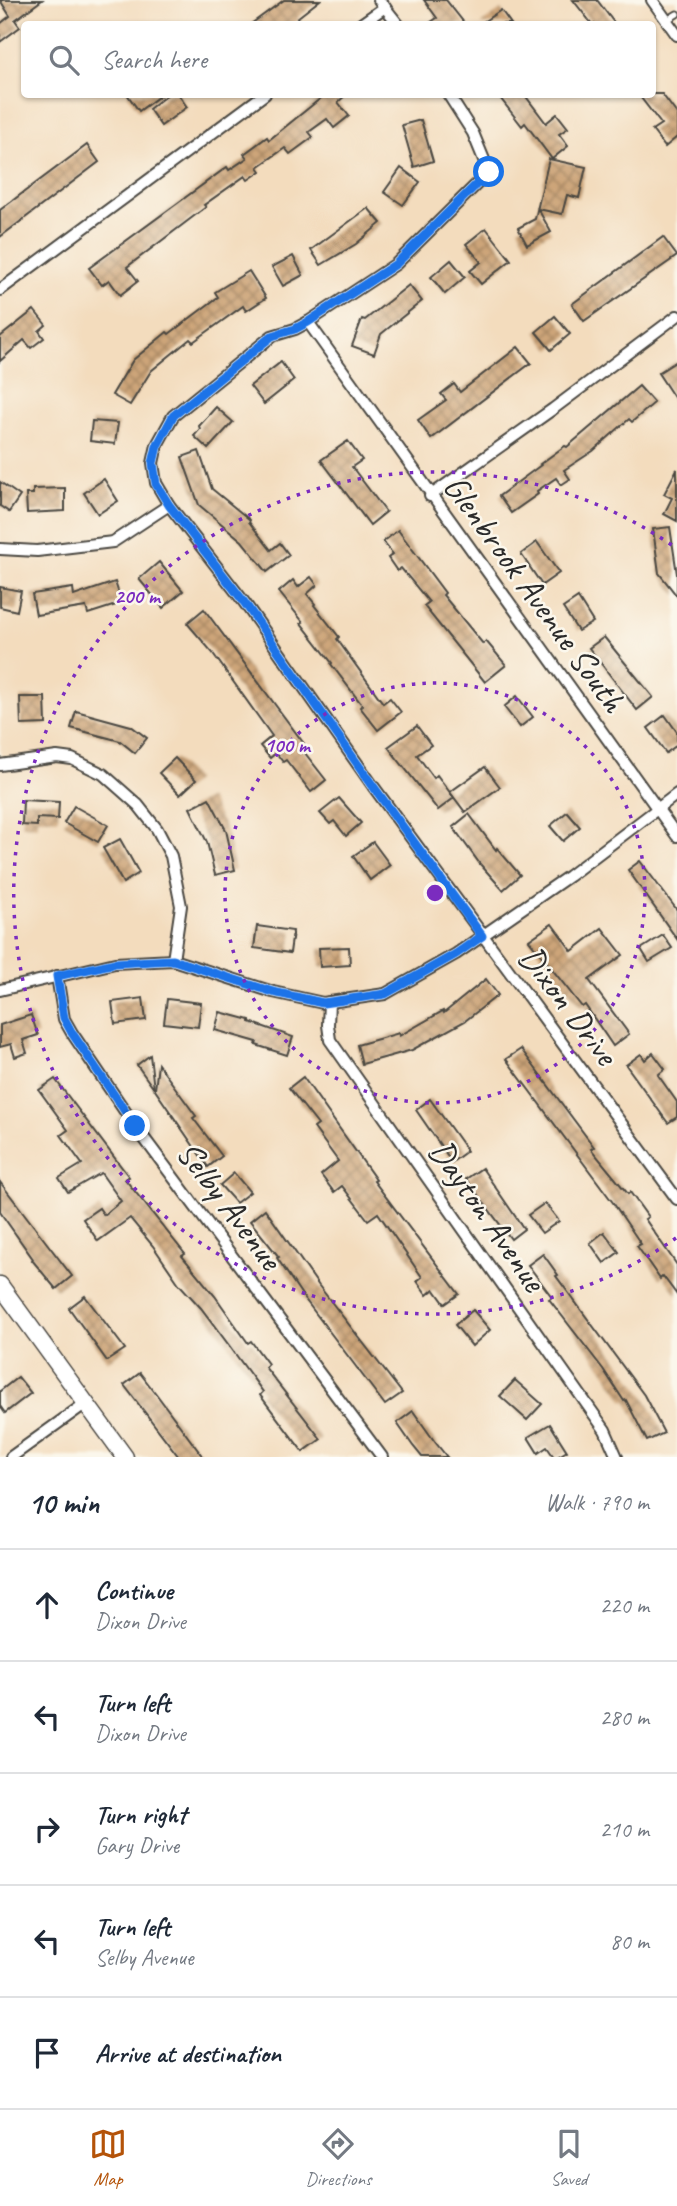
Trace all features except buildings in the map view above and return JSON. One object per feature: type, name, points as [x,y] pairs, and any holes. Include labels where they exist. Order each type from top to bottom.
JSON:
[{"type":"street","points":[[652,0],[677,35]]},
{"type":"street","points":[[364,21],[382,4],[396,21]]},
{"type":"street","points":[[0,290],[260,98]]},
{"type":"street","name":"Dixon Drive","points":[[451,98],[473,133],[489,172],[396,264],[308,322],[272,336],[173,416],[157,446],[153,463],[156,484],[169,505],[244,602],[482,936],[677,1199]]},
{"type":"street","points":[[430,496],[553,409],[677,316]]},
{"type":"street","name":"Glenbrook Avenue South","points":[[308,322],[430,496],[677,836]]},
{"type":"street","points":[[0,549],[37,551],[113,542],[169,505]]},
{"type":"street","points":[[0,765],[57,757],[72,759],[103,774],[138,804],[157,829],[171,856],[181,906],[173,960]]},
{"type":"street","points":[[0,990],[115,963],[173,960],[273,992],[323,1003],[385,994],[456,954],[677,794]]},
{"type":"street","name":"Selby Avenue","points":[[57,976],[64,1018],[72,1033],[135,1126],[382,1457]]},
{"type":"street","name":"Dayton Avenue","points":[[329,1002],[330,1040],[605,1430],[617,1457]]},
{"type":"street","points":[[0,1284],[125,1457]]},
{"type":"street","points":[[10,1457],[86,1403]]},
{"type":"lane","points":[[667,20],[677,13]]},
{"type":"route","points":[[135,1126],[64,1018],[57,976],[115,963],[173,960],[273,992],[323,1003],[355,1000],[385,994],[456,954],[482,936],[244,602],[169,505],[156,484],[153,463],[157,446],[173,416],[272,336],[308,322],[396,264],[489,172]]}]
